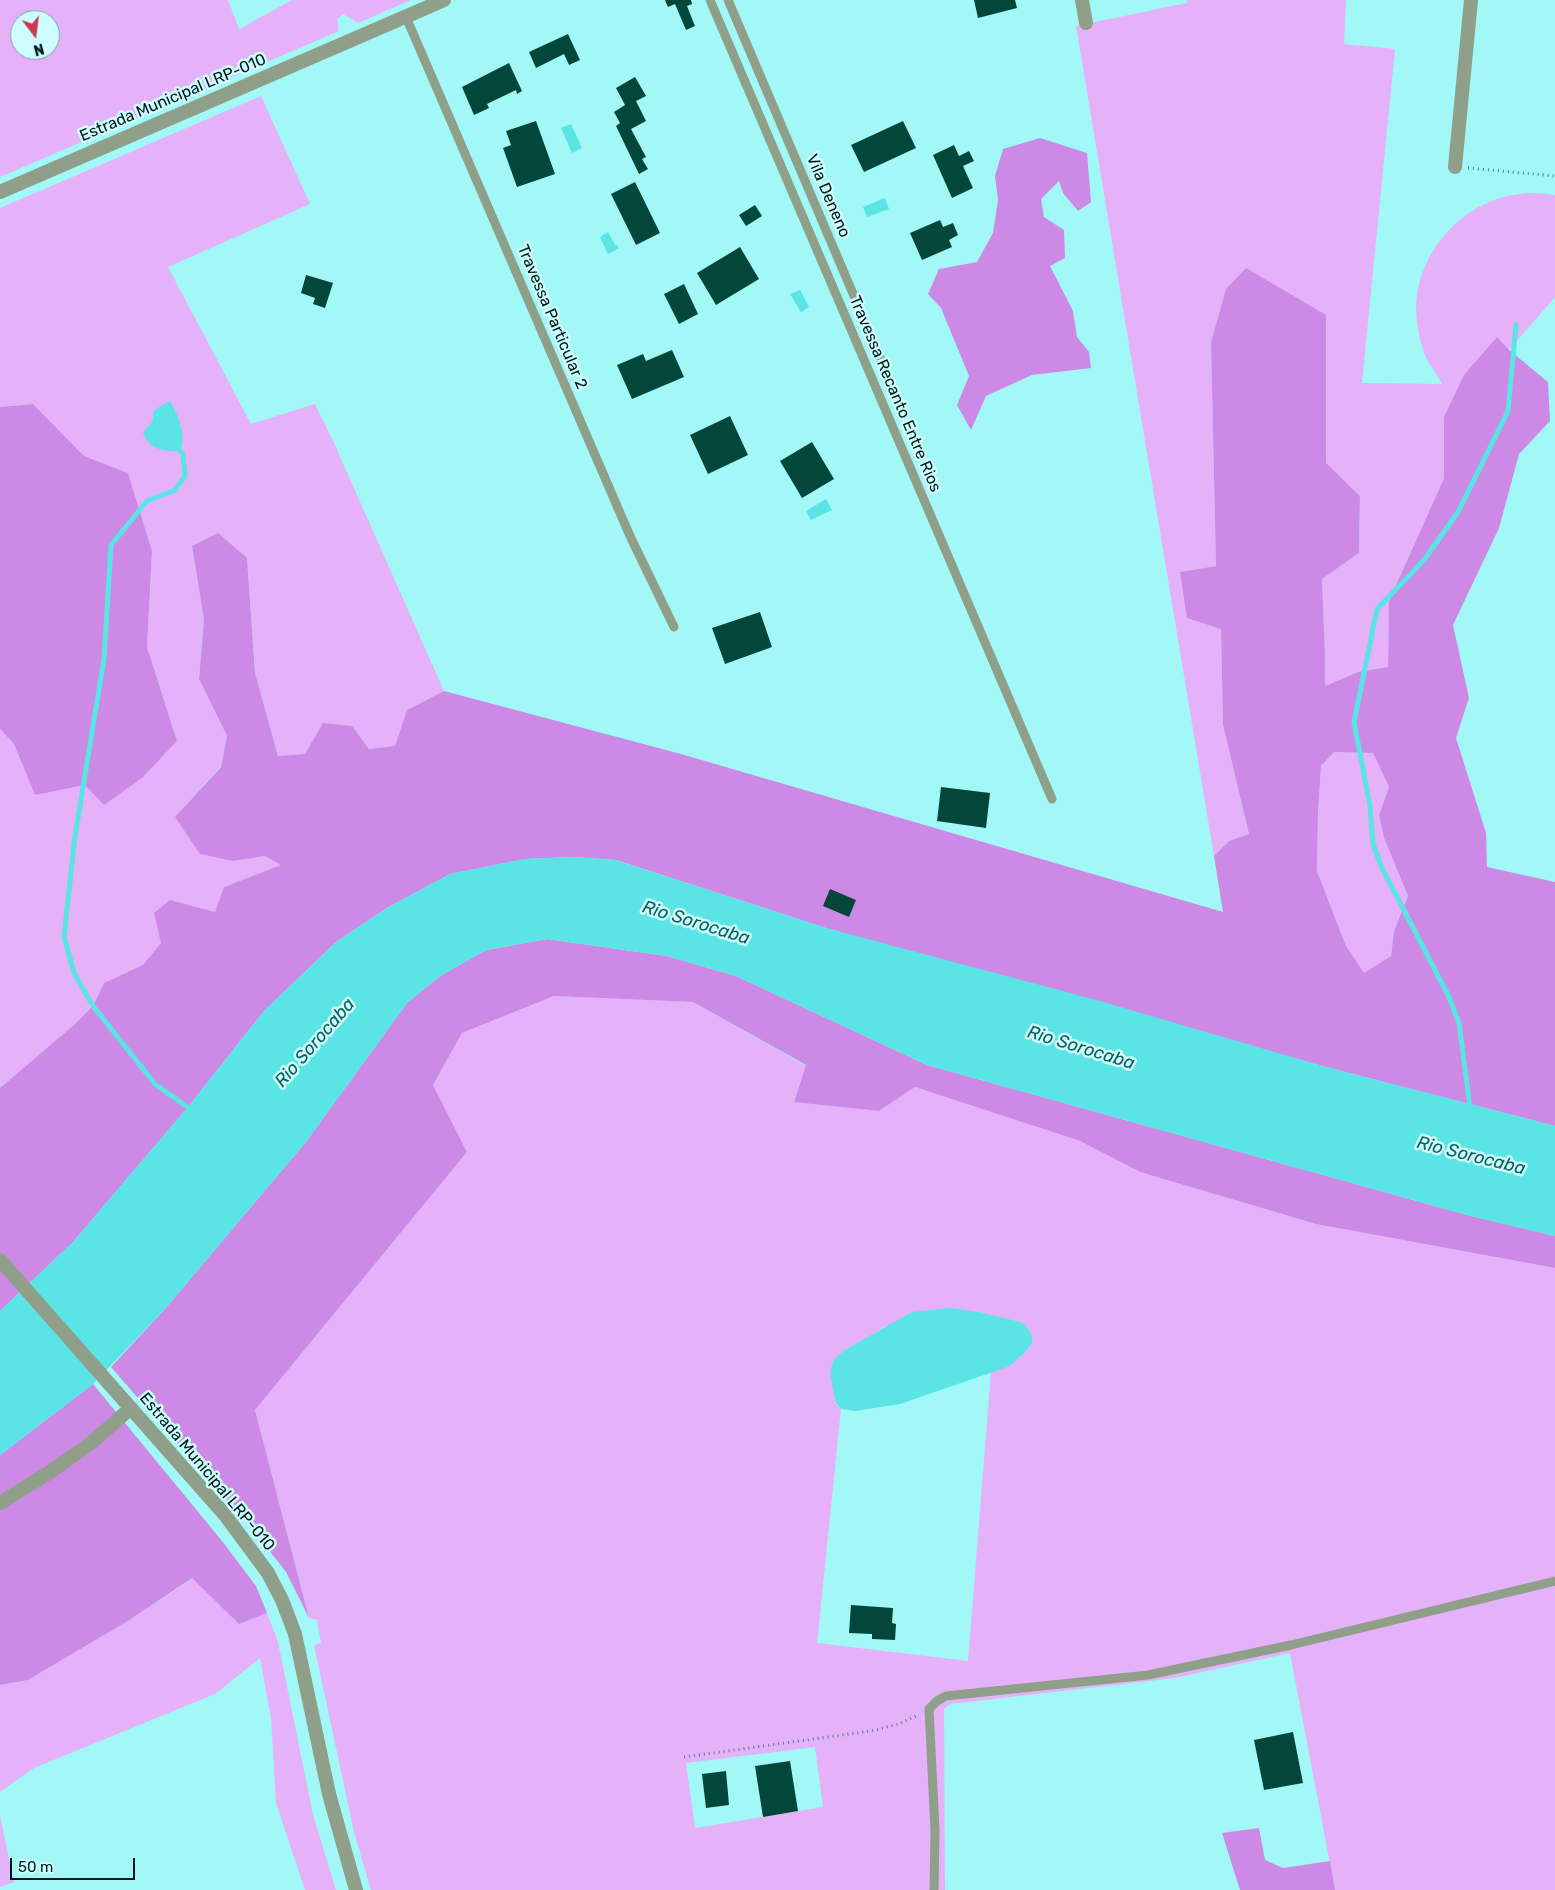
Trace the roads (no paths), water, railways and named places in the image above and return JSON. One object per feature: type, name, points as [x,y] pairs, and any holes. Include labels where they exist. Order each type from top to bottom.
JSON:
[{"type":"street","name":"Estrada Municipal LRP-010","points":[[0,192],[444,0]]},
{"type":"street","points":[[1082,0],[1086,23]]},
{"type":"street","points":[[1455,167],[1471,0]]},
{"type":"street","name":"Estrada Municipal LRP-010","points":[[5,1265],[225,1515],[268,1573],[282,1600],[294,1634],[329,1794],[356,1890]]},
{"type":"street","points":[[0,1503],[77,1453],[131,1408]]},
{"type":"lane","name":"Travessa Recanto Entre Rios","points":[[710,0],[1052,800]]},
{"type":"lane","name":"Vila Deneno","points":[[728,0],[900,404]]},
{"type":"lane","name":"Travessa Particular 2","points":[[406,17],[630,536],[674,627]]},
{"type":"lane","points":[[934,1890],[935,1830],[930,1710],[937,1701],[946,1696],[1170,1671],[1291,1645],[1555,1581]]},
{"type":"water","points":[[571,124],[582,148],[572,153],[561,128]]},
{"type":"water","points":[[885,198],[889,209],[867,217],[863,207]]},
{"type":"water","points":[[608,232],[615,245],[619,248],[608,254],[600,237]]},
{"type":"water","points":[[800,290],[809,307],[801,312],[790,294]]},
{"type":"water","points":[[170,401],[179,419],[182,432],[183,438],[180,451],[168,451],[153,446],[143,433],[152,422],[154,410]]},
{"type":"water","points":[[826,499],[832,510],[811,520],[806,511]]},
{"type":"water","name":"Rio Sorocaba","points":[[574,857],[615,860],[826,928],[1093,999],[1326,1067],[1555,1126],[1555,1236],[1467,1215],[927,1065],[736,976],[667,956],[547,939],[486,950],[440,976],[407,1003],[305,1143],[164,1310],[93,1384],[0,1455],[0,1311],[73,1242],[188,1107],[264,1011],[336,942],[387,908],[450,874],[525,859]]},
{"type":"water","points":[[950,1308],[979,1312],[1024,1323],[1032,1335],[1032,1343],[1010,1366],[900,1404],[855,1411],[841,1409],[836,1403],[830,1373],[833,1361],[843,1351],[912,1312]]},
{"type":"waterway","points":[[1470,1107],[1459,1023],[1449,997],[1382,868],[1373,844],[1370,806],[1354,722],[1377,609],[1424,560],[1458,512],[1508,411],[1516,325]]},
{"type":"waterway","points":[[180,451],[183,455],[185,476],[175,490],[147,501],[111,545],[104,659],[75,836],[64,936],[74,973],[93,1006],[155,1084],[193,1111]]}]
